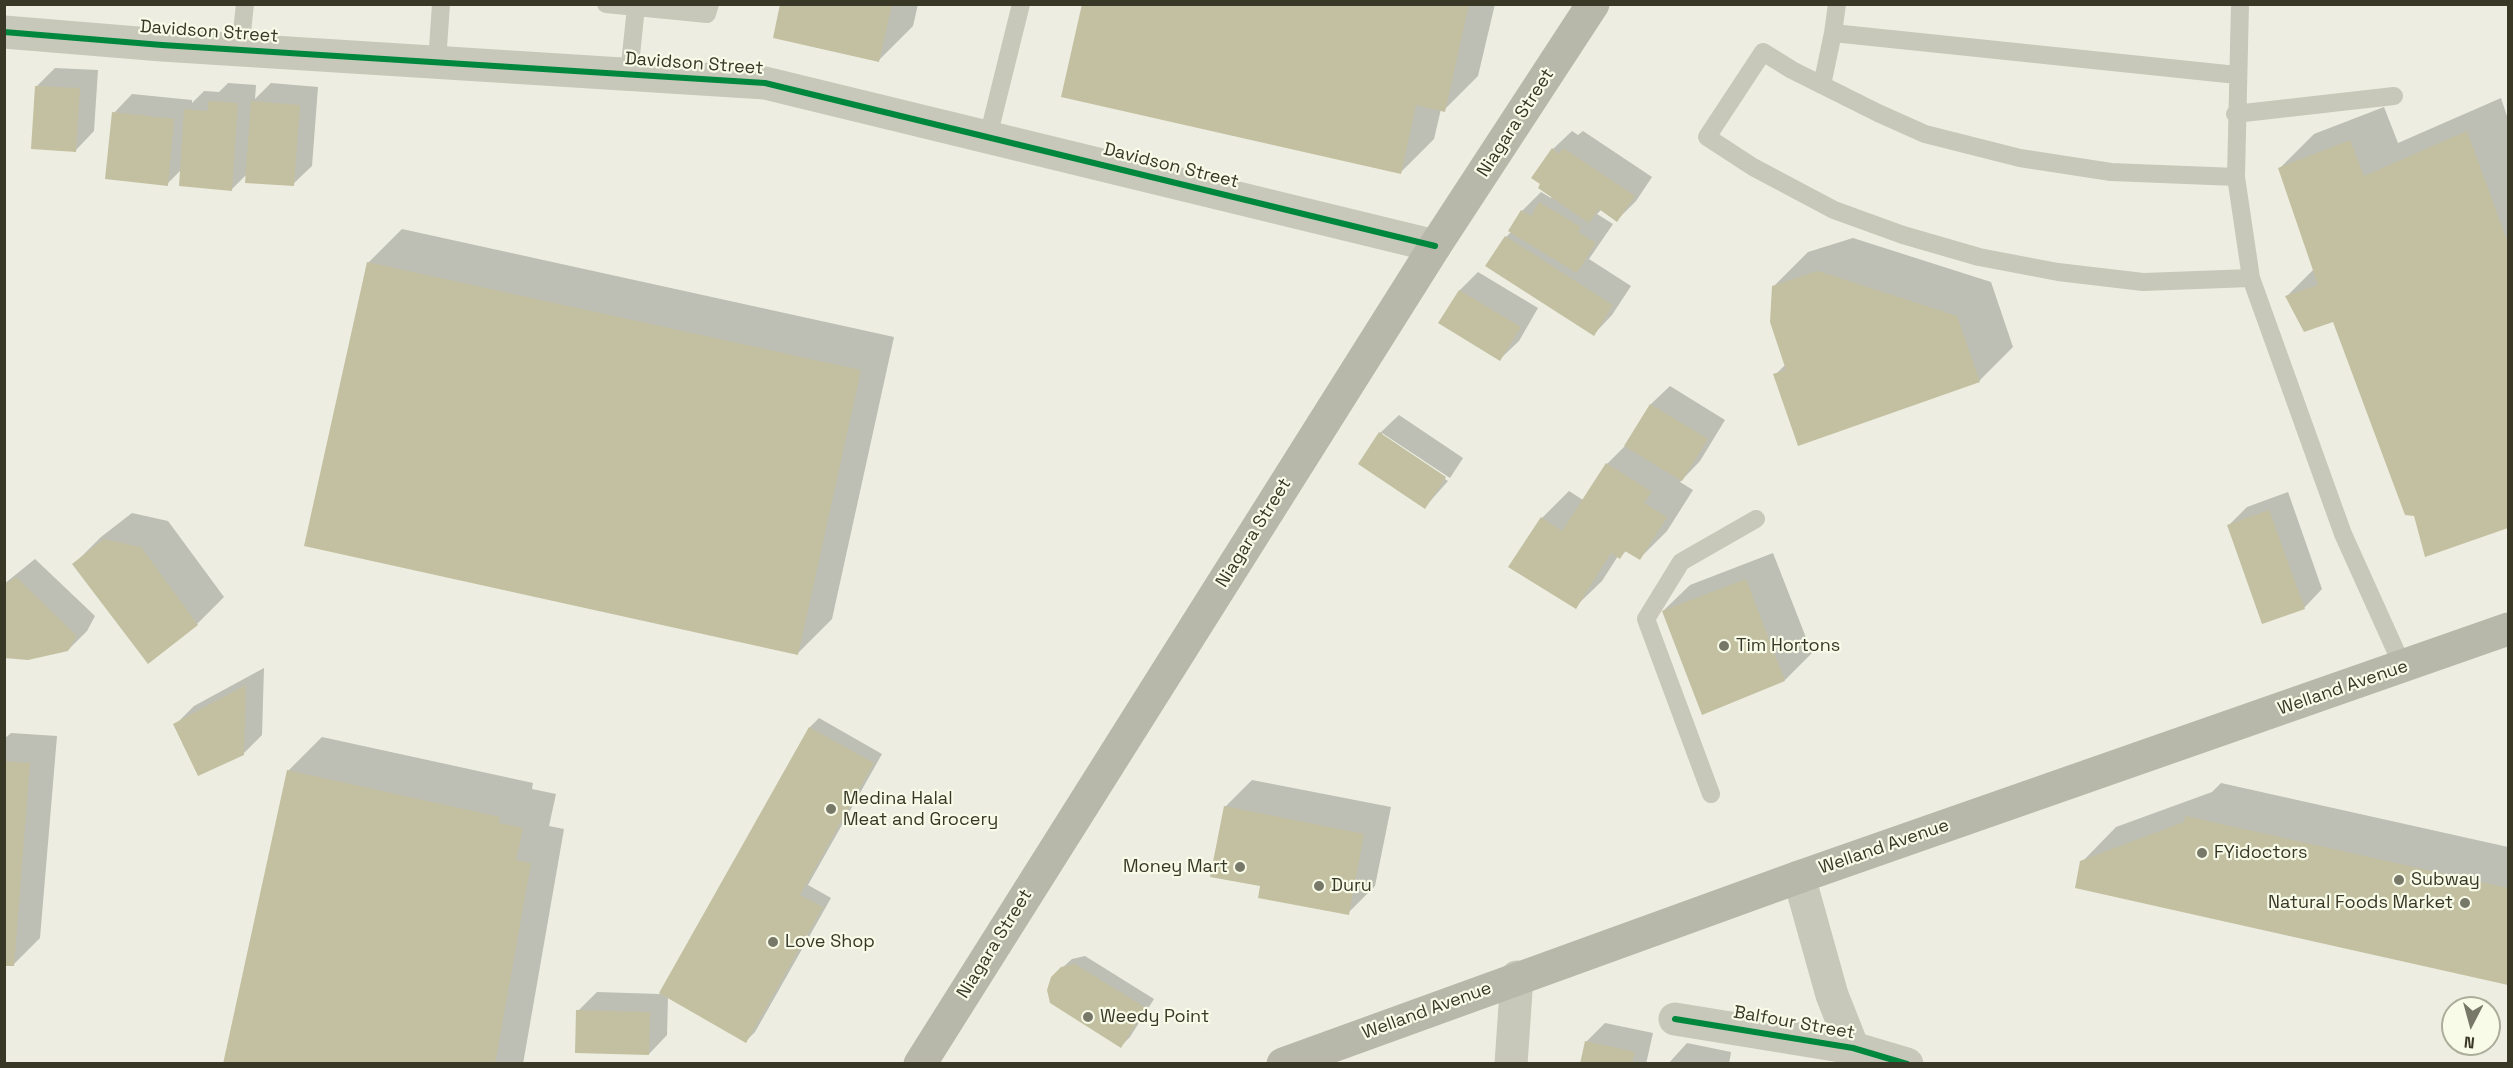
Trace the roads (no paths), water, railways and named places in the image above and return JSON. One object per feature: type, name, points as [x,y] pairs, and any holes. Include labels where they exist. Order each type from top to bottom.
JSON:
[{"type":"main road","name":"Niagara Street","points":[[920,1064],[1436,246],[1593,4]]},
{"type":"main road","name":"Welland Avenue","points":[[1283,1064],[1517,977],[1561,965],[1800,877],[2502,634]]},
{"type":"street","name":"Davidson Street","points":[[4,32],[240,50],[765,83],[1436,246]]},
{"type":"street","name":"Balfour Street","points":[[1800,877],[1832,995],[1853,1048]]},
{"type":"street","points":[[1511,1064],[1517,977]]},
{"type":"street","name":"Balfour Street","points":[[1675,1019],[1853,1048],[1906,1064]]},
{"type":"lane","points":[[240,50],[245,4]]},
{"type":"lane","points":[[437,62],[441,4]]},
{"type":"lane","points":[[606,4],[707,14],[710,4]]},
{"type":"lane","points":[[988,137],[1021,4]]},
{"type":"lane","points":[[1822,85],[1837,4]]},
{"type":"lane","points":[[2240,4],[2235,114],[2235,177],[2251,278],[2343,534],[2403,667]]},
{"type":"lane","points":[[629,74],[636,7]]},
{"type":"lane","points":[[1833,33],[2237,75]]},
{"type":"lane","points":[[2235,177],[2111,172],[2020,158],[1925,134],[1822,85],[1763,52],[1707,137],[1753,167],[1833,210],[1904,235],[1979,257],[2058,272],[2143,282],[2251,278]]},
{"type":"lane","points":[[2235,114],[2394,96]]},
{"type":"lane","points":[[1711,794],[1646,619],[1681,562],[1756,519]]},
{"type":"place","name":"Tim Hortons","points":[[1724,646]]},
{"type":"place","name":"Medina Halal Meat and Grocery","points":[[831,809]]},
{"type":"place","name":"FYidoctors","points":[[2202,853]]},
{"type":"place","name":"Money Mart","points":[[1240,867]]},
{"type":"place","name":"Subway","points":[[2399,880]]},
{"type":"place","name":"Duru","points":[[1319,886]]},
{"type":"place","name":"Natural Foods Market","points":[[2465,903]]},
{"type":"place","name":"Love Shop","points":[[773,942]]},
{"type":"place","name":"Weedy Point","points":[[1088,1017]]}]
